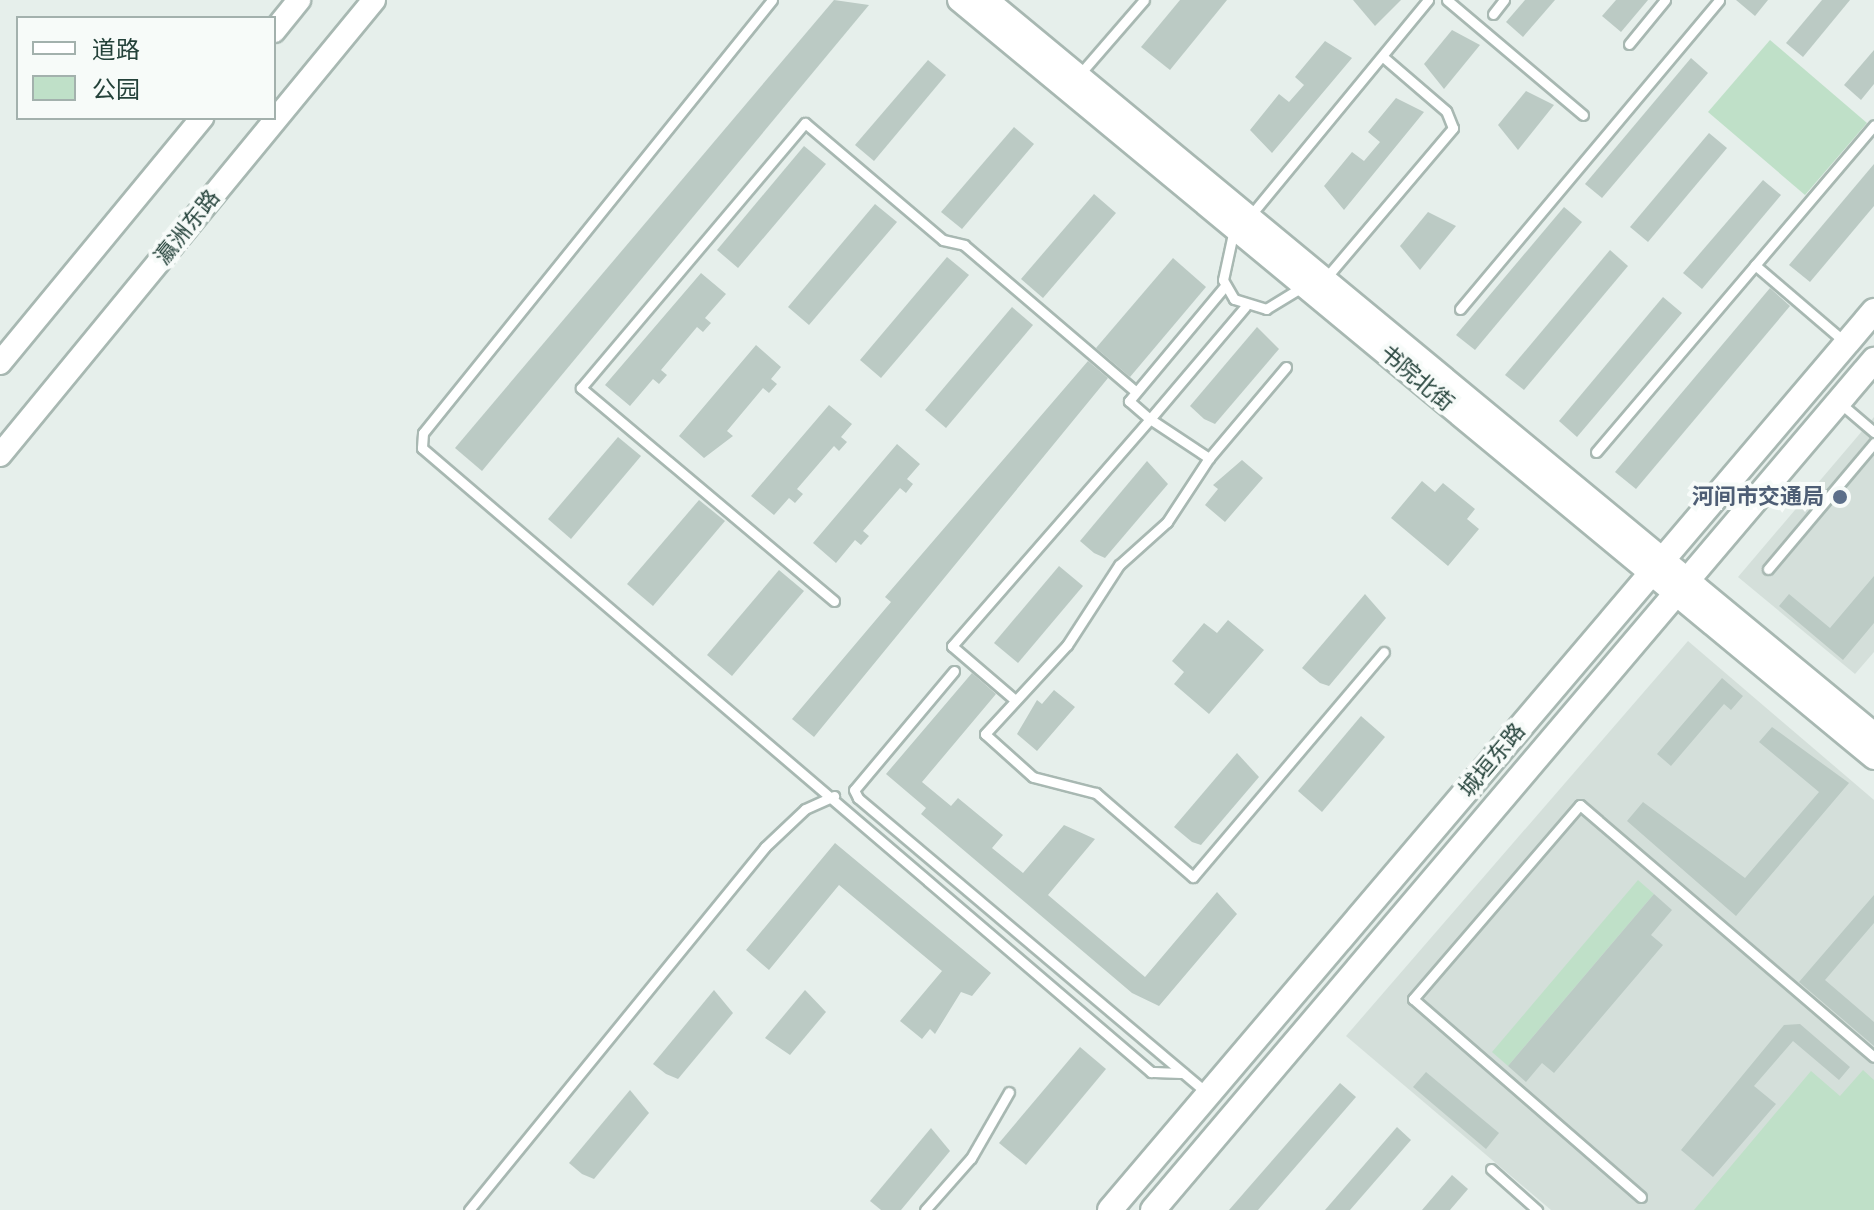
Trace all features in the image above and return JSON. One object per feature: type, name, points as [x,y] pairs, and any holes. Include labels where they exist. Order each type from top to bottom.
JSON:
[{"type":"main road","name":"城垣东路","points":[[1110,1210],[1874,311]]},
{"type":"main road","name":"城垣东路","points":[[1153,1210],[1874,360]]},
{"type":"street","points":[[276,29],[299,0]]},
{"type":"street","name":"瀛洲东路","points":[[276,119],[374,0]]},
{"type":"street","name":"书院北街","points":[[959,0],[1242,222],[1658,565],[1874,758]]},
{"type":"street","name":"书院北街","points":[[987,0],[1079,75],[1242,222]]},
{"type":"street","points":[[0,363],[200,120]]},
{"type":"street","name":"瀛洲东路","points":[[0,455],[275,120]]},
{"type":"street","name":"书院北街","points":[[1683,586],[1874,734]]},
{"type":"lane","points":[[772,0],[423,433],[422,448],[834,796],[1151,1072],[1183,1073]]},
{"type":"lane","points":[[1079,75],[1144,0]]},
{"type":"lane","points":[[1209,458],[1150,419],[1129,401],[1225,286],[1242,222],[1428,0]]},
{"type":"lane","points":[[1447,0],[1583,115]]},
{"type":"lane","points":[[1493,14],[1504,0]]},
{"type":"lane","points":[[1629,44],[1665,0]]},
{"type":"lane","points":[[1460,309],[1719,0]]},
{"type":"lane","points":[[1225,286],[1245,307],[1266,309],[1314,282],[1453,128],[1446,111],[1382,56]]},
{"type":"lane","points":[[834,601],[581,388],[805,123],[943,240],[964,245],[1136,392]]},
{"type":"lane","points":[[1596,452],[1874,125]]},
{"type":"lane","points":[[1755,265],[1846,343]]},
{"type":"lane","points":[[1015,700],[952,646],[1245,307]]},
{"type":"lane","points":[[1286,367],[1209,458],[1167,522],[1119,565],[1067,645],[986,728],[990,742],[1049,785],[1096,793],[1193,877],[1384,652]]},
{"type":"lane","points":[[1839,402],[1874,432]]},
{"type":"lane","points":[[1768,569],[1874,443]]},
{"type":"lane","points":[[954,671],[854,790],[858,798],[1209,1094]]},
{"type":"lane","points":[[469,1210],[765,847],[805,809],[834,796]]},
{"type":"lane","points":[[1641,1197],[1413,999],[1580,805],[1874,1057]]},
{"type":"lane","points":[[925,1210],[971,1158],[1009,1092]]},
{"type":"lane","points":[[1491,1169],[1537,1210]]},
{"type":"shaded area","name":"河间市交通局","points":[[1874,417],[1874,652],[1855,674],[1738,577]]},
{"type":"shaded area","points":[[1688,641],[1874,800],[1874,1210],[1551,1210],[1346,1036]]},
{"type":"green space","points":[[1770,40],[1867,123],[1805,195],[1708,112]]},
{"type":"green space","points":[[1638,880],[1654,894],[1508,1066],[1492,1052]]},
{"type":"green space","points":[[1863,1070],[1874,1080],[1874,1210],[1694,1210],[1811,1071],[1840,1096]]},
{"type":"building","points":[[834,0],[869,5],[482,471],[455,448]]},
{"type":"building","points":[[1180,0],[1227,0],[1170,70],[1141,47]]},
{"type":"building","points":[[1353,0],[1401,0],[1375,26]]},
{"type":"building","points":[[1525,0],[1555,0],[1523,37],[1506,22]]},
{"type":"building","points":[[1616,0],[1648,0],[1621,32],[1602,16]]},
{"type":"building","points":[[1736,0],[1768,0],[1755,16]]},
{"type":"building","points":[[1822,0],[1850,0],[1803,57],[1786,43]]},
{"type":"building","points":[[1452,30],[1480,45],[1444,89],[1424,64]]},
{"type":"building","points":[[1325,41],[1352,58],[1272,153],[1250,130],[1279,94],[1289,102],[1304,85],[1295,77]]},
{"type":"building","points":[[1874,50],[1874,84],[1861,100],[1844,85]]},
{"type":"building","points":[[1691,58],[1708,73],[1602,198],[1585,184]]},
{"type":"building","points":[[928,60],[946,75],[874,161],[855,145]]},
{"type":"building","points":[[1526,91],[1554,105],[1518,150],[1498,125]]},
{"type":"building","points":[[1396,98],[1424,112],[1344,210],[1324,186],[1352,152],[1364,161],[1380,142],[1368,132]]},
{"type":"building","points":[[1014,127],[1034,144],[962,229],[941,212]]},
{"type":"building","points":[[1709,133],[1727,148],[1648,242],[1630,227]]},
{"type":"building","points":[[804,146],[826,164],[738,268],[717,250]]},
{"type":"building","points":[[1874,164],[1874,206],[1810,282],[1789,265]]},
{"type":"building","points":[[1763,180],[1781,195],[1702,289],[1683,273]]},
{"type":"building","points":[[1094,194],[1116,213],[1043,298],[1021,279]]},
{"type":"building","points":[[875,204],[897,222],[809,325],[788,307]]},
{"type":"building","points":[[1564,207],[1582,222],[1475,350],[1456,335]]},
{"type":"building","points":[[1428,212],[1456,226],[1420,270],[1400,246]]},
{"type":"building","points":[[1610,250],[1628,266],[1524,390],[1505,375]]},
{"type":"building","points":[[947,257],[969,275],[881,378],[860,360]]},
{"type":"building","points":[[1173,258],[1206,287],[1130,377],[1096,348]]},
{"type":"building","points":[[701,273],[726,294],[705,318],[711,323],[703,332],[697,327],[661,370],[667,375],[659,384],[653,379],[630,406],[605,385]]},
{"type":"building","points":[[1770,288],[1790,306],[1636,489],[1615,472]]},
{"type":"building","points":[[1663,297],[1682,313],[1577,437],[1559,421]]},
{"type":"building","points":[[1012,307],[1033,325],[946,428],[925,410]]},
{"type":"building","points":[[1257,327],[1279,349],[1215,424],[1204,419],[1190,406]]},
{"type":"building","points":[[756,345],[781,367],[771,379],[777,384],[769,393],[763,388],[727,431],[733,436],[704,458],[679,436]]},
{"type":"building","points":[[1088,361],[1108,378],[814,737],[792,719],[891,602],[885,597]]},
{"type":"building","points":[[829,405],[852,424],[841,437],[847,442],[839,451],[834,446],[797,489],[803,494],[795,503],[789,498],[774,515],[751,496]]},
{"type":"building","points":[[618,437],[641,456],[571,539],[548,519]]},
{"type":"building","points":[[897,444],[920,464],[907,479],[913,484],[906,493],[900,488],[863,531],[869,536],[861,545],[855,540],[836,563],[813,543]]},
{"type":"building","points":[[1242,460],[1263,478],[1225,522],[1205,505],[1218,489],[1213,485]]},
{"type":"building","points":[[1147,461],[1168,484],[1105,558],[1094,553],[1080,541]]},
{"type":"building","points":[[1422,481],[1435,492],[1443,483],[1475,509],[1467,519],[1479,529],[1448,566],[1391,518]]},
{"type":"building","points":[[699,500],[725,521],[653,606],[627,584]]},
{"type":"building","points":[[1059,566],[1083,586],[1018,663],[994,643]]},
{"type":"building","points":[[779,570],[804,591],[732,676],[707,655]]},
{"type":"building","points":[[1874,576],[1874,623],[1843,660],[1779,606],[1789,594],[1830,628]]},
{"type":"building","points":[[1365,594],[1386,618],[1329,686],[1320,683],[1302,668]]},
{"type":"building","points":[[1228,620],[1264,650],[1209,714],[1174,684],[1184,672],[1172,661],[1204,623],[1217,633]]},
{"type":"building","points":[[972,673],[996,694],[922,782],[951,806],[958,798],[1003,835],[992,848],[1023,873],[1064,825],[1095,839],[1048,895],[1145,977],[1217,892],[1237,914],[1159,1006],[1132,993],[921,814],[926,808],[886,774]]},
{"type":"building","points":[[1722,678],[1743,696],[1731,710],[1724,704],[1671,766],[1657,754]]},
{"type":"building","points":[[1054,690],[1075,707],[1037,751],[1017,734],[1037,700],[1042,704]]},
{"type":"building","points":[[1361,716],[1385,737],[1322,812],[1298,791]]},
{"type":"building","points":[[1772,727],[1849,783],[1736,916],[1627,821],[1643,802],[1745,878],[1819,792],[1759,742]]},
{"type":"building","points":[[1237,753],[1259,777],[1201,845],[1192,842],[1174,827]]},
{"type":"building","points":[[835,843],[991,973],[972,996],[961,992],[935,1034],[930,1029],[922,1039],[900,1021],[942,971],[839,885],[769,970],[746,950]]},
{"type":"building","points":[[1654,894],[1672,910],[1651,935],[1663,945],[1554,1073],[1542,1063],[1526,1082],[1508,1066]]},
{"type":"building","points":[[1874,895],[1874,923],[1825,980],[1874,1022],[1874,1046],[1799,982]]},
{"type":"building","points":[[714,990],[733,1013],[678,1079],[666,1074],[653,1064]]},
{"type":"building","points":[[805,990],[826,1012],[790,1055],[765,1038]]},
{"type":"building","points":[[1800,1024],[1850,1067],[1839,1080],[1793,1041],[1754,1086],[1776,1104],[1713,1177],[1681,1150],[1784,1025]]},
{"type":"building","points":[[1080,1047],[1106,1069],[1026,1165],[999,1143]]},
{"type":"building","points":[[1426,1072],[1499,1133],[1486,1149],[1413,1087]]},
{"type":"building","points":[[1340,1083],[1356,1097],[1258,1210],[1229,1210]]},
{"type":"building","points":[[630,1090],[649,1113],[594,1179],[582,1174],[569,1163]]},
{"type":"building","points":[[1397,1127],[1411,1140],[1350,1210],[1325,1210]]},
{"type":"building","points":[[931,1128],[950,1151],[901,1210],[881,1210],[870,1201]]},
{"type":"building","points":[[1452,1175],[1468,1189],[1450,1210],[1422,1210]]},
{"type":"place","name":"河间市交通局","points":[[1840,497]]}]
